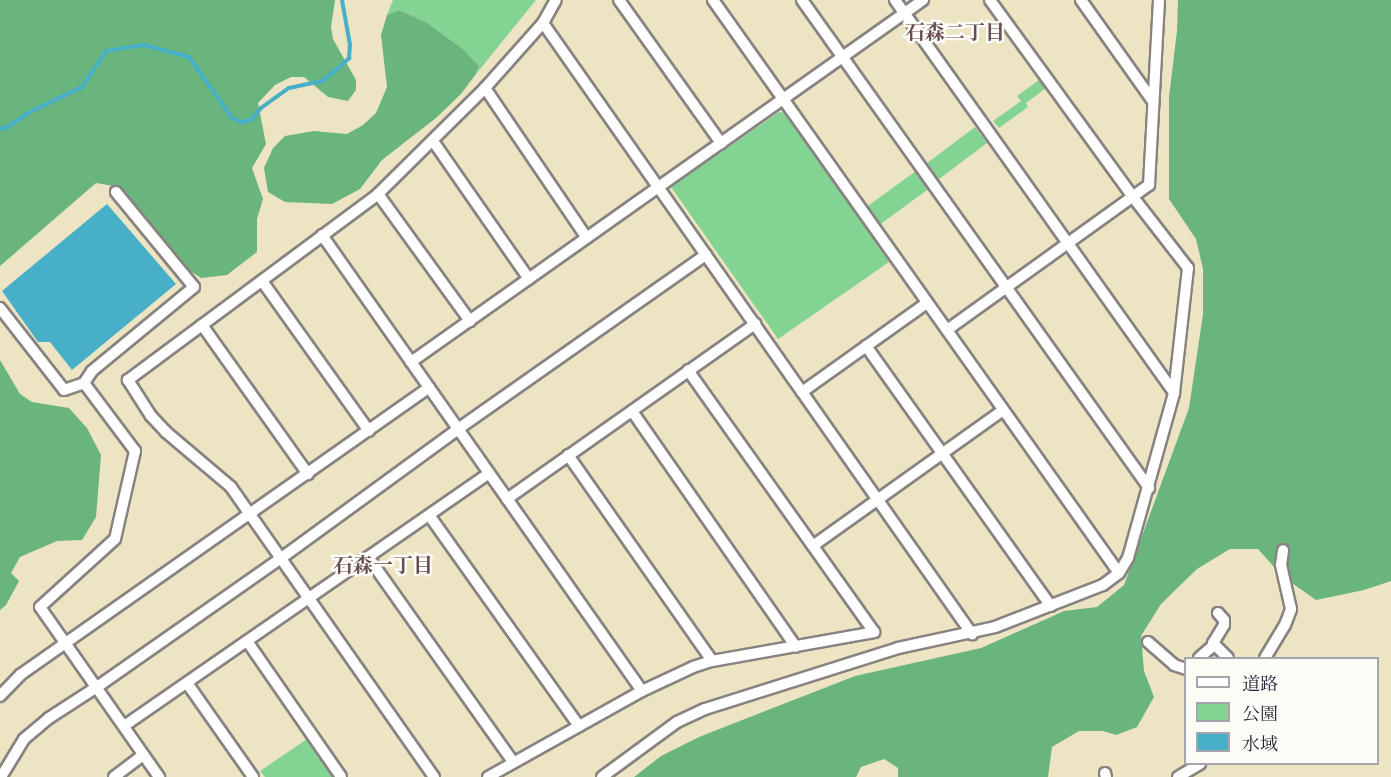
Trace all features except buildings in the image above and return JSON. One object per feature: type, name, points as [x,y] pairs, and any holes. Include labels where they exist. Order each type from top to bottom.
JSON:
[{"type":"street","points":[[434,777],[231,487],[151,416],[128,380],[378,194],[485,88],[543,23],[556,0]]},
{"type":"street","points":[[619,0],[721,143]]},
{"type":"street","points":[[713,0],[1119,573]]},
{"type":"street","points":[[802,0],[1149,488]]},
{"type":"street","points":[[895,0],[1174,393]]},
{"type":"street","points":[[411,362],[923,0]]},
{"type":"street","points":[[602,777],[677,722],[705,709],[898,648],[972,634],[1051,606],[1103,585],[1119,573],[1128,558],[1174,393],[1188,268],[1133,197],[990,0]]},
{"type":"street","points":[[1081,0],[1152,100]]},
{"type":"street","points":[[947,330],[1149,185],[1159,0]]},
{"type":"street","points":[[543,23],[972,634]]},
{"type":"street","points":[[485,88],[587,238]]},
{"type":"street","points":[[432,141],[529,279]]},
{"type":"street","points":[[0,308],[64,390],[84,383],[92,371],[195,287],[116,192]]},
{"type":"street","points":[[378,194],[470,321]]},
{"type":"street","points":[[322,235],[642,692]]},
{"type":"street","points":[[1,777],[4,760],[49,718],[280,559],[458,429],[706,255]]},
{"type":"street","points":[[262,281],[369,431]]},
{"type":"street","points":[[802,392],[927,303]]},
{"type":"street","points":[[507,499],[754,324]]},
{"type":"street","points":[[202,325],[308,474]]},
{"type":"street","points":[[866,346],[1051,606]]},
{"type":"street","points":[[488,777],[642,692],[712,661],[874,632],[688,370]]},
{"type":"street","points":[[84,383],[135,451],[116,539],[40,607],[159,777]]},
{"type":"street","points":[[0,696],[21,675],[429,388]]},
{"type":"street","points":[[814,545],[1003,410]]},
{"type":"street","points":[[632,411],[796,647]]},
{"type":"street","points":[[568,455],[712,661]]},
{"type":"street","points":[[124,726],[489,473]]},
{"type":"street","points":[[429,514],[579,726]]},
{"type":"street","points":[[1266,657],[1285,625],[1291,609],[1281,565],[1283,550]]},
{"type":"street","points":[[368,557],[513,762]]},
{"type":"street","points":[[1218,613],[1224,625],[1213,641],[1214,645],[1227,657]]},
{"type":"street","points":[[247,641],[341,777]]},
{"type":"street","points":[[1148,642],[1174,665],[1184,669]]},
{"type":"street","points":[[1199,657],[1214,645]]},
{"type":"street","points":[[187,683],[253,777]]},
{"type":"street","points":[[114,777],[143,755]]},
{"type":"street","points":[[1183,775],[1198,765]]},
{"type":"green space","points":[[0,0],[335,0],[331,27],[333,39],[356,80],[356,90],[348,101],[328,97],[304,77],[291,77],[275,85],[258,103],[266,144],[252,168],[263,199],[257,219],[257,252],[227,275],[201,278],[175,261],[119,187],[96,183],[0,266]]},
{"type":"green space","points":[[393,0],[536,0],[476,74],[479,66],[463,49],[426,22],[399,10],[387,15]]},
{"type":"green space","points":[[1178,0],[1391,0],[1391,581],[1364,590],[1316,600],[1282,576],[1258,549],[1230,549],[1197,569],[1161,604],[1141,636],[1144,671],[1154,697],[1137,727],[1116,735],[1103,731],[1079,731],[1052,747],[1048,777],[898,777],[898,768],[884,759],[861,767],[856,777],[634,777],[661,756],[699,737],[855,676],[981,648],[1064,611],[1097,607],[1124,585],[1189,408],[1203,314],[1203,269],[1196,239],[1169,199],[1169,97],[1177,31]]},
{"type":"green space","points":[[399,10],[426,22],[463,49],[479,66],[476,74],[461,94],[436,118],[382,160],[360,189],[332,204],[285,202],[268,192],[264,168],[273,148],[285,136],[314,131],[347,134],[363,125],[376,113],[387,87],[381,35],[387,15]]},
{"type":"green space","points":[[1039,80],[1046,88],[1026,103],[1028,107],[999,128],[993,121],[1021,101],[1017,96]]},
{"type":"green space","points":[[779,112],[788,114],[889,262],[778,339],[671,187]]},
{"type":"green space","points":[[975,127],[987,143],[938,180],[925,164]]},
{"type":"green space","points":[[916,171],[929,189],[879,225],[866,207]]},
{"type":"green space","points":[[0,360],[20,394],[32,402],[69,408],[87,428],[101,455],[96,517],[82,540],[57,541],[20,557],[11,573],[19,581],[6,605],[0,610]]},
{"type":"green space","points":[[307,739],[333,777],[265,777],[260,771]]},
{"type":"water","points":[[107,204],[176,284],[72,370],[50,342],[38,342],[2,291]]},
{"type":"waterway","points":[[0,128],[4,129],[30,112],[82,87],[106,51],[144,45],[189,57],[232,118],[241,122],[251,120],[261,108],[289,88],[323,81],[349,58],[350,45],[342,0]]},
{"type":"district","name":"石森二丁目","points":[[955,32]]},
{"type":"district","name":"石森一丁目","points":[[383,565]]}]
